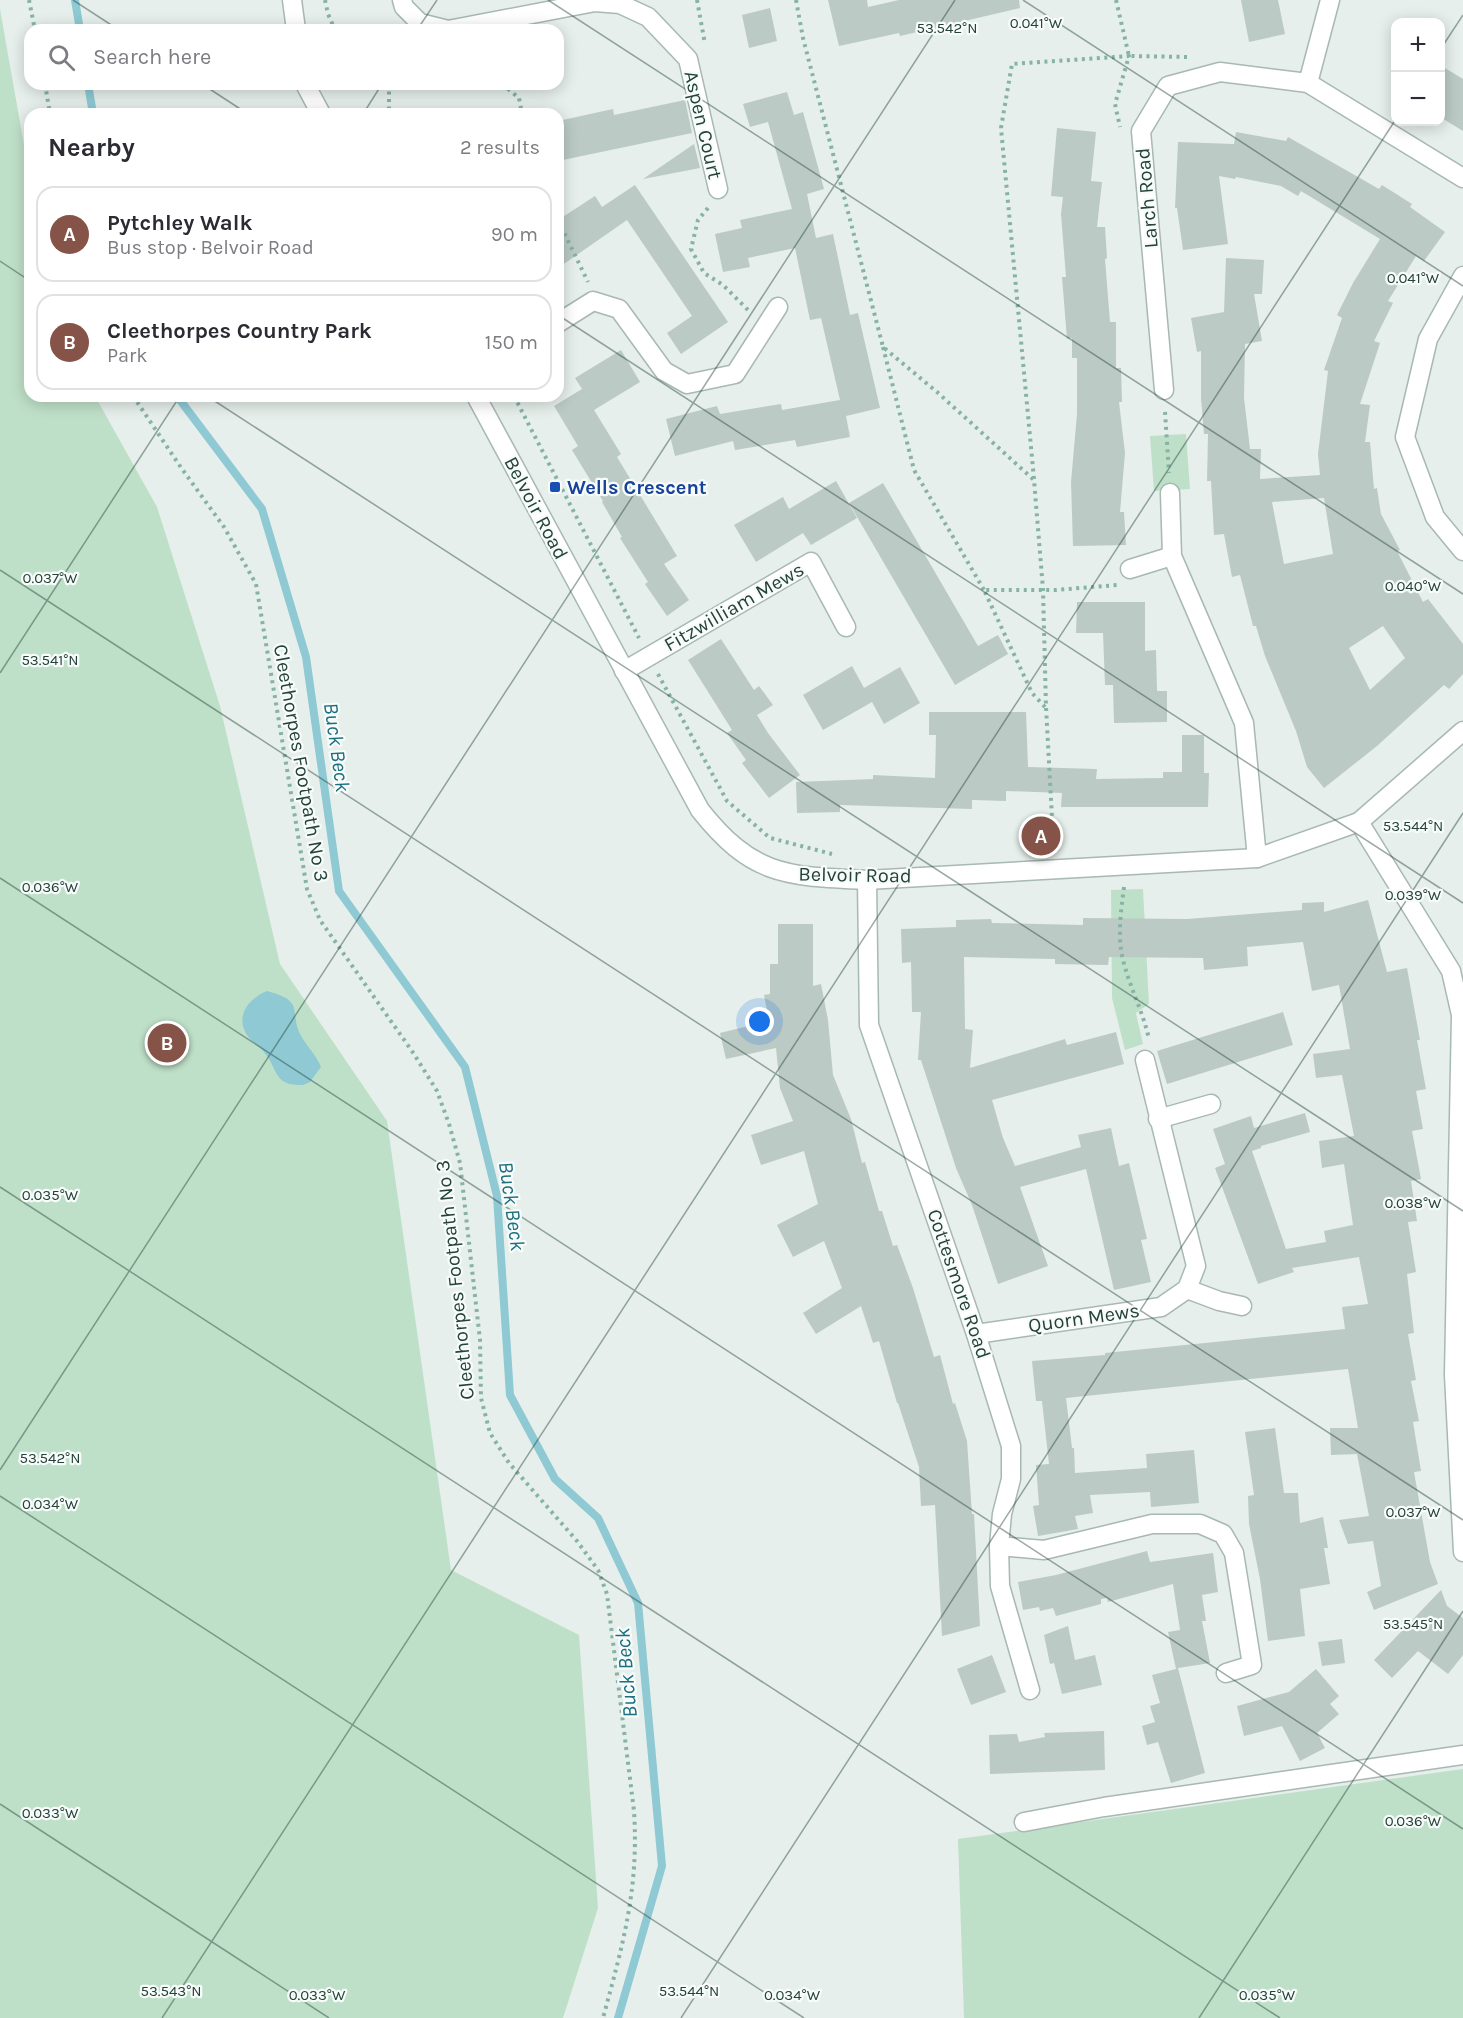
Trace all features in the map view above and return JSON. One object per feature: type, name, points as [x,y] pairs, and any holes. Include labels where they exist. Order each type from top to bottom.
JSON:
[{"type":"street","points":[[292,0],[295,24]]},
{"type":"street","name":"Aspen Court","points":[[402,0],[404,7],[420,23],[424,24]]},
{"type":"street","points":[[1308,82],[1330,0]]},
{"type":"street","name":"Aspen Court","points":[[480,24],[595,2],[620,4],[648,17],[688,59],[718,189]]},
{"type":"street","name":"Larch Road","points":[[1164,390],[1141,131],[1168,86],[1220,72],[1308,82],[1463,178]]},
{"type":"street","points":[[307,90],[318,108]]},
{"type":"street","points":[[1463,276],[1428,339],[1405,437],[1435,517],[1463,551]]},
{"type":"street","points":[[564,319],[593,301],[619,309],[664,371],[687,384],[735,374],[778,307]]},
{"type":"street","name":"Belvoir Road","points":[[479,402],[700,810],[720,834],[745,856],[775,870],[807,877],[867,880],[1257,858],[1359,822],[1463,731]]},
{"type":"street","points":[[1170,493],[1172,556],[1244,723],[1257,858]]},
{"type":"street","points":[[1130,569],[1172,556]]},
{"type":"street","name":"Fitzwilliam Mews","points":[[624,671],[811,562],[846,627]]},
{"type":"street","points":[[1359,822],[1451,971],[1461,1015],[1459,1374],[1463,1552]]},
{"type":"street","name":"Cottesmore Road","points":[[867,880],[869,1025],[976,1334],[1011,1446],[1011,1479],[1002,1514],[999,1546],[1000,1586],[1029,1690]]},
{"type":"street","points":[[1145,1060],[1196,1266],[1187,1289],[1219,1301],[1242,1306]]},
{"type":"street","points":[[1158,1119],[1211,1104]]},
{"type":"street","name":"Quorn Mews","points":[[976,1334],[1161,1307],[1187,1289]]},
{"type":"street","points":[[999,1546],[1044,1550],[1152,1524],[1200,1524],[1223,1534],[1234,1553],[1252,1665],[1226,1673]]},
{"type":"street","points":[[1024,1822],[1463,1755]]},
{"type":"path","points":[[29,0],[34,24]]},
{"type":"path","points":[[325,0],[332,24]]},
{"type":"path","points":[[688,59],[707,56],[697,0]]},
{"type":"path","points":[[796,0],[803,38],[914,470],[984,590],[1032,693],[1046,707]]},
{"type":"path","points":[[1116,0],[1129,56],[1115,104],[1121,133]]},
{"type":"path","points":[[1042,870],[1042,845],[1053,836],[1043,589],[1001,128],[1012,64],[1129,56]]},
{"type":"path","points":[[46,90],[49,108]]},
{"type":"path","points":[[389,90],[389,108]]},
{"type":"path","points":[[509,90],[519,98],[521,108]]},
{"type":"path","points":[[718,189],[713,202],[698,220],[691,249],[704,273],[723,285],[765,328]]},
{"type":"path","points":[[564,232],[598,302]]},
{"type":"path","points":[[883,347],[937,392],[1034,480]]},
{"type":"path","points":[[1164,390],[1170,493]]},
{"type":"path","name":"Cleethorpes Footpath No 3","points":[[137,402],[224,527],[256,584],[307,889],[320,920],[414,1054],[437,1091],[449,1124],[460,1163],[480,1340],[481,1398],[490,1433],[509,1463],[577,1540],[598,1570],[607,1594],[636,1846],[633,1893],[624,1940],[603,2018]]},
{"type":"path","points":[[984,590],[1056,590],[1132,584],[1130,569]]},
{"type":"path","points":[[1126,865],[1120,933],[1123,959],[1134,996],[1144,1017],[1153,1058],[1145,1060]]},
{"type":"green space","points":[[0,9],[24,145],[24,402],[98,402],[157,507],[220,706],[280,964],[387,1121],[451,1570],[579,1635],[598,1908],[563,2018],[0,2018]]},
{"type":"green space","points":[[1186,434],[1190,489],[1154,491],[1150,436]]},
{"type":"green space","points":[[1143,889],[1149,1004],[1136,1013],[1143,1044],[1125,1050],[1112,998],[1111,890]]},
{"type":"green space","points":[[1463,1769],[1463,2018],[964,2018],[958,1839]]},
{"type":"water","points":[[267,991],[288,999],[292,1004],[298,1030],[321,1067],[310,1082],[303,1085],[293,1085],[281,1080],[264,1052],[245,1032],[243,1017],[248,1004]]},
{"type":"building","points":[[828,0],[867,0],[868,7],[899,0],[1019,0],[1020,8],[900,36],[899,33],[839,46]]},
{"type":"building","points":[[1241,0],[1278,0],[1285,34],[1249,42]]},
{"type":"building","points":[[770,8],[777,41],[749,48],[742,15]]},
{"type":"building","points":[[1445,68],[1463,79],[1463,131],[1445,120]]},
{"type":"building","points":[[787,92],[794,115],[803,112],[824,189],[807,194],[816,238],[833,234],[850,315],[858,313],[880,408],[846,416],[850,437],[797,447],[795,440],[735,450],[733,441],[675,456],[666,419],[717,406],[720,414],[781,404],[782,410],[840,400],[821,318],[810,320],[795,248],[748,258],[750,267],[723,272],[715,234],[742,228],[740,220],[792,209],[768,122],[750,127],[743,104]]},
{"type":"building","points":[[685,100],[692,133],[564,160],[564,120],[613,109],[614,115]]},
{"type":"building","points":[[1057,128],[1096,132],[1091,181],[1102,182],[1097,227],[1105,227],[1110,322],[1116,322],[1116,368],[1121,368],[1122,402],[1119,402],[1125,453],[1120,512],[1124,512],[1126,545],[1073,546],[1071,482],[1077,414],[1077,358],[1072,358],[1072,338],[1067,339],[1062,277],[1066,277],[1061,214],[1063,197],[1051,196]]},
{"type":"building","points":[[1236,132],[1286,141],[1288,137],[1379,189],[1382,185],[1412,204],[1410,207],[1445,232],[1424,261],[1416,256],[1388,301],[1393,303],[1374,341],[1380,343],[1360,404],[1370,405],[1365,442],[1370,442],[1374,489],[1377,488],[1381,514],[1423,602],[1428,599],[1463,644],[1463,674],[1449,689],[1444,685],[1377,746],[1324,788],[1307,767],[1296,731],[1265,656],[1256,626],[1253,626],[1240,575],[1232,577],[1224,534],[1214,535],[1211,481],[1207,481],[1208,434],[1204,434],[1201,398],[1201,351],[1197,352],[1191,318],[1224,312],[1226,258],[1264,260],[1262,294],[1254,294],[1262,341],[1245,344],[1244,398],[1250,449],[1261,449],[1260,479],[1320,475],[1318,454],[1328,371],[1324,370],[1342,318],[1337,315],[1353,283],[1380,239],[1301,191],[1298,196],[1281,186],[1219,176],[1228,244],[1183,250],[1177,208],[1175,208],[1178,142],[1234,144]],"holes":[[[1324,498],[1333,554],[1284,564],[1272,502]],[[1383,626],[1405,658],[1370,690],[1349,648]]]},
{"type":"building","points":[[694,144],[700,168],[643,179]]},
{"type":"building","points":[[635,185],[728,322],[681,354],[667,333],[692,316],[627,220],[564,264],[564,216],[595,196],[602,207]]},
{"type":"building","points":[[621,350],[640,382],[594,410],[621,454],[617,457],[677,556],[664,564],[689,600],[667,616],[645,584],[648,582],[620,538],[622,537],[603,501],[572,450],[578,446],[554,406],[582,389],[575,378]]},
{"type":"building","points":[[836,481],[857,518],[811,545],[803,533],[756,562],[734,525],[783,497],[789,509]]},
{"type":"building","points":[[883,483],[978,646],[998,635],[1008,654],[955,685],[849,503]]},
{"type":"building","points":[[1077,602],[1145,602],[1145,651],[1156,650],[1157,691],[1167,691],[1167,722],[1114,723],[1113,685],[1105,685],[1103,633],[1076,633]]},
{"type":"building","points":[[721,639],[754,690],[759,686],[773,705],[757,715],[800,775],[769,798],[742,763],[746,760],[727,733],[732,730],[688,660]]},
{"type":"building","points":[[852,666],[864,688],[900,667],[920,703],[884,724],[872,702],[823,730],[803,695]]},
{"type":"building","points":[[929,712],[1026,712],[1028,767],[1097,769],[1096,779],[1163,778],[1163,772],[1182,772],[1182,735],[1204,735],[1204,773],[1209,773],[1208,807],[1061,807],[1062,793],[1006,791],[1006,801],[972,800],[972,809],[840,805],[840,812],[797,813],[796,782],[873,779],[873,775],[935,778],[936,735],[929,735]]},
{"type":"building","points":[[1368,900],[1387,972],[1407,968],[1426,1089],[1416,1091],[1423,1129],[1412,1131],[1421,1179],[1411,1181],[1417,1221],[1408,1222],[1416,1272],[1407,1274],[1414,1333],[1408,1334],[1416,1380],[1411,1381],[1419,1421],[1413,1422],[1421,1471],[1414,1472],[1430,1562],[1438,1584],[1374,1610],[1367,1592],[1381,1586],[1373,1541],[1348,1544],[1339,1520],[1369,1516],[1357,1454],[1331,1455],[1330,1428],[1358,1428],[1348,1369],[1066,1398],[1072,1448],[1074,1448],[1075,1473],[1147,1468],[1146,1454],[1194,1450],[1199,1503],[1151,1507],[1150,1492],[1090,1495],[1093,1513],[1075,1516],[1078,1529],[1038,1536],[1033,1506],[1039,1505],[1036,1465],[1049,1464],[1042,1401],[1036,1401],[1032,1361],[1345,1329],[1342,1307],[1368,1304],[1359,1257],[1292,1268],[1294,1272],[1258,1284],[1215,1168],[1225,1164],[1213,1129],[1251,1116],[1254,1128],[1305,1113],[1310,1132],[1261,1146],[1252,1151],[1286,1249],[1326,1242],[1324,1231],[1353,1225],[1344,1164],[1322,1168],[1319,1141],[1354,1136],[1342,1075],[1316,1078],[1313,1054],[1350,1049],[1339,985],[1312,991],[1303,942],[1247,947],[1248,966],[1204,970],[1203,958],[1109,957],[1108,965],[1055,964],[1055,959],[964,957],[965,1029],[973,1030],[970,1068],[1065,1039],[1067,1045],[1116,1032],[1124,1064],[992,1100],[1003,1138],[1015,1166],[1081,1147],[1078,1135],[1111,1128],[1119,1166],[1129,1163],[1147,1239],[1141,1240],[1151,1282],[1114,1290],[1086,1169],[1020,1187],[1048,1266],[998,1284],[972,1205],[956,1168],[921,1060],[918,1060],[921,1012],[912,1012],[911,962],[902,963],[901,929],[956,927],[956,920],[991,919],[992,923],[1083,925],[1083,918],[1187,919],[1302,910],[1302,903],[1324,902],[1324,912]]},
{"type":"building","points":[[778,924],[813,924],[813,986],[821,984],[828,1020],[833,1075],[851,1119],[862,1163],[865,1162],[879,1211],[882,1211],[893,1246],[897,1245],[913,1288],[934,1357],[940,1355],[953,1404],[955,1403],[967,1441],[972,1514],[974,1514],[980,1626],[942,1636],[935,1505],[921,1506],[919,1467],[879,1341],[873,1343],[861,1306],[816,1334],[803,1313],[842,1288],[824,1241],[793,1257],[777,1225],[818,1204],[804,1151],[761,1165],[751,1135],[793,1121],[780,1088],[776,1048],[726,1059],[720,1033],[769,1021],[764,995],[770,994],[770,964],[778,964]]},
{"type":"building","points":[[1283,1012],[1293,1045],[1167,1084],[1157,1051]]},
{"type":"building","points":[[1275,1428],[1284,1493],[1298,1493],[1300,1523],[1323,1517],[1328,1548],[1324,1548],[1330,1584],[1300,1589],[1305,1636],[1268,1641],[1260,1579],[1249,1524],[1248,1496],[1254,1495],[1245,1432]]},
{"type":"building","points":[[1147,1551],[1150,1562],[1213,1553],[1218,1592],[1202,1595],[1206,1621],[1202,1621],[1210,1663],[1178,1668],[1205,1773],[1171,1783],[1158,1742],[1147,1745],[1142,1726],[1155,1722],[1150,1706],[1160,1703],[1152,1675],[1176,1669],[1168,1632],[1180,1630],[1173,1584],[1108,1602],[1107,1598],[1101,1599],[1101,1604],[1056,1616],[1053,1608],[1040,1611],[1039,1607],[1023,1610],[1018,1582],[1056,1575]]},
{"type":"building","points":[[1441,1590],[1447,1606],[1463,1618],[1463,1655],[1448,1674],[1418,1651],[1392,1678],[1374,1660]]},
{"type":"building","points":[[1068,1626],[1075,1660],[1095,1655],[1102,1685],[1062,1694],[1054,1663],[1050,1664],[1044,1635]]},
{"type":"building","points":[[1342,1639],[1345,1663],[1322,1666],[1318,1642]]},
{"type":"building","points":[[992,1655],[1006,1692],[971,1705],[957,1669]]},
{"type":"building","points":[[1316,1669],[1339,1696],[1330,1704],[1339,1714],[1317,1733],[1325,1748],[1300,1761],[1282,1726],[1244,1736],[1237,1706],[1289,1692]]},
{"type":"building","points":[[1104,1731],[1105,1770],[990,1774],[989,1735],[1017,1734],[1019,1742],[1045,1737],[1044,1733]]},
{"type":"waterway","name":"Buck Beck","points":[[75,0],[79,24]]},
{"type":"waterway","name":"Buck Beck","points":[[89,90],[92,108]]},
{"type":"waterway","name":"Buck Beck","points":[[182,402],[262,509],[306,657],[339,891],[465,1067],[497,1196],[510,1395],[555,1479],[598,1518],[638,1603],[662,1866],[618,2018]]},
{"type":"place","name":"Wells Crescent","points":[[555,487]]},
{"type":"place","name":"Pytchley Walk","points":[[1041,836]]},
{"type":"place","name":"Cleethorpes Country Park","points":[[167,1043]]}]
